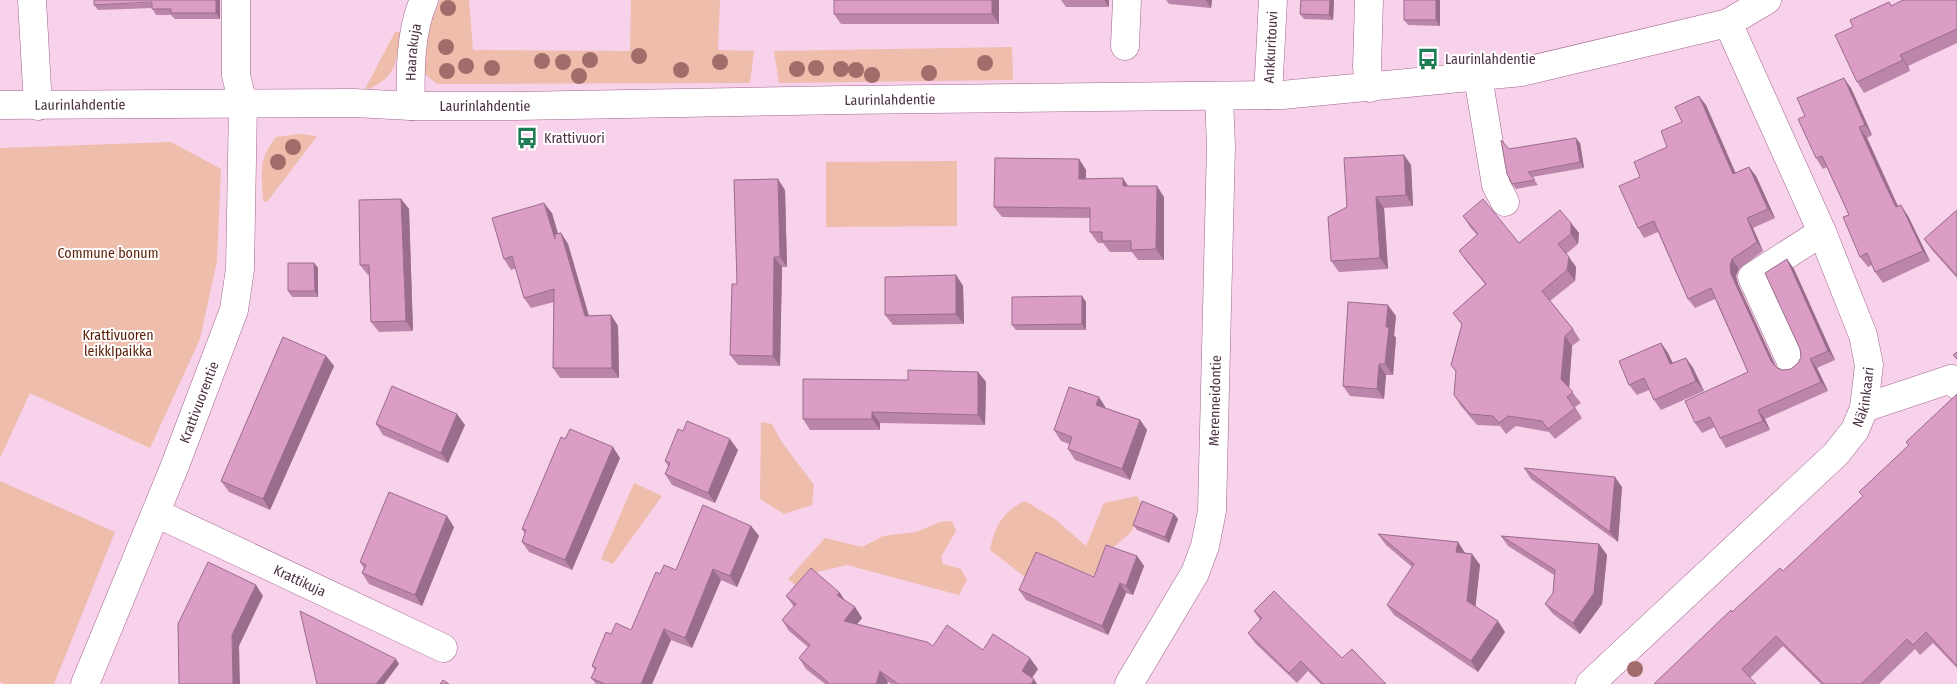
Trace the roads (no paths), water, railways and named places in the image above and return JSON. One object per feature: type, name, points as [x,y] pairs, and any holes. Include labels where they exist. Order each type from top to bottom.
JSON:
[{"type":"street","points":[[32,0],[38,106]]},
{"type":"street","name":"Krattivuorentie","points":[[85,684],[156,513],[234,310],[240,269],[243,105],[236,75],[236,0]]},
{"type":"street","name":"Haarakuja","points":[[411,106],[410,67],[420,10],[424,0]]},
{"type":"street","points":[[1125,46],[1127,0]]},
{"type":"street","name":"Ankkuritouvi","points":[[1268,95],[1273,0]]},
{"type":"street","points":[[1369,0],[1366,67],[1370,88]]},
{"type":"street","name":"Laurinlahdentie","points":[[0,105],[354,103],[411,106],[1268,95],[1370,88],[1522,72],[1728,23],[1767,0]]},
{"type":"street","name":"Näkinkaari","points":[[1590,684],[1836,454],[1855,430],[1864,408],[1868,365],[1863,335],[1822,232],[1728,23]]},
{"type":"street","points":[[1478,77],[1496,185],[1506,202]]},
{"type":"street","name":"Merenneidontie","points":[[1129,684],[1195,573],[1205,546],[1212,512],[1221,146],[1220,97]]},
{"type":"street","points":[[1792,364],[1752,277],[1822,232]]},
{"type":"street","points":[[1864,408],[1952,379],[1957,385]]},
{"type":"street","name":"Krattikuja","points":[[156,513],[443,648]]},
{"type":"place","name":"Laurinlahdentie","points":[[1428,59]]},
{"type":"place","name":"Krattivuori","points":[[527,138]]},
{"type":"park label","name":"Commune bonum","points":[[108,253]]},
{"type":"park label","name":"Krattivuoren leikkIpaikka","points":[[118,344]]}]
